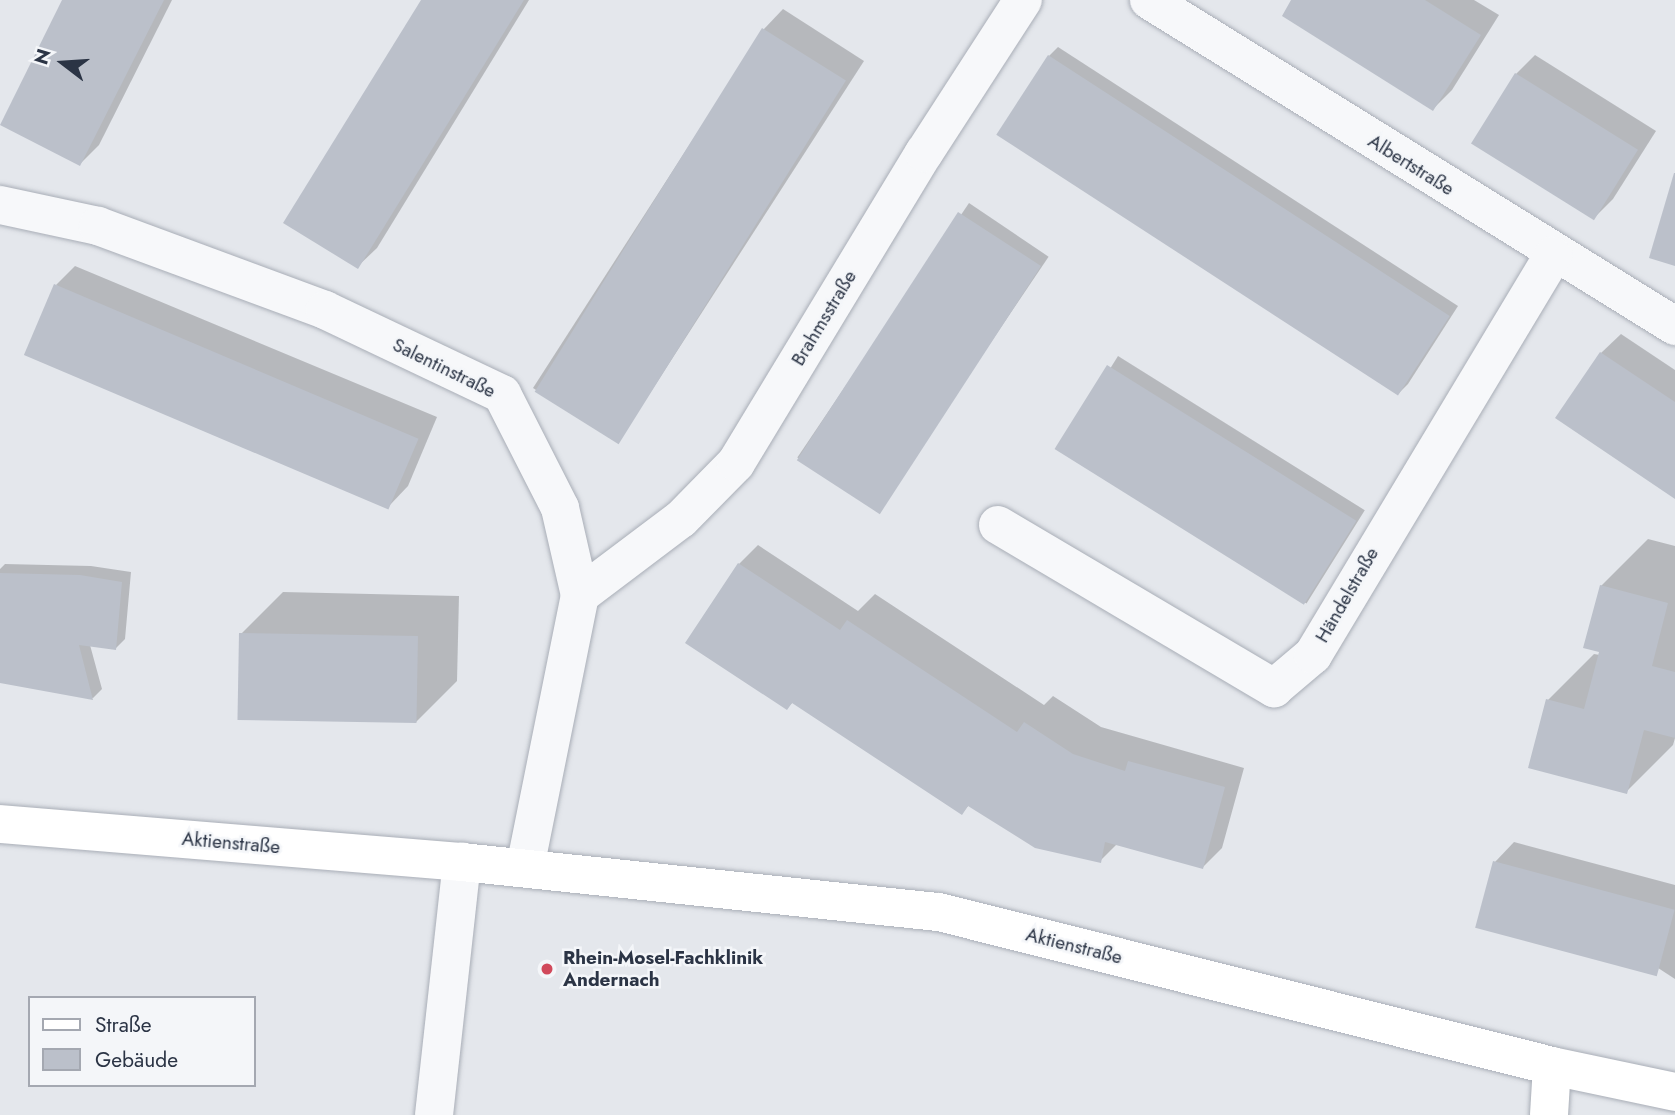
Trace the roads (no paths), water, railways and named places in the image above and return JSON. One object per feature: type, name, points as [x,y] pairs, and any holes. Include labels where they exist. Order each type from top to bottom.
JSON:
[{"type":"street","name":"Brahmsstraße","points":[[580,595],[681,519],[736,463],[924,153],[1023,0]]},
{"type":"street","name":"Albertstraße","points":[[1149,0],[1553,254],[1675,326]]},
{"type":"street","name":"Salentinstraße","points":[[0,205],[97,226],[325,310],[502,394],[560,508],[580,595],[525,868]]},
{"type":"street","name":"Händelstraße","points":[[998,525],[1275,688],[1313,655],[1553,254]]},
{"type":"street","name":"Aktienstraße","points":[[0,824],[462,862],[939,912],[1552,1066],[1675,1092]]},
{"type":"street","points":[[433,1115],[462,862]]},
{"type":"street","points":[[1549,1115],[1552,1066]]},
{"type":"place","name":"Rhein-Mosel-Fachklinik Andernach","points":[[547,969]]}]
